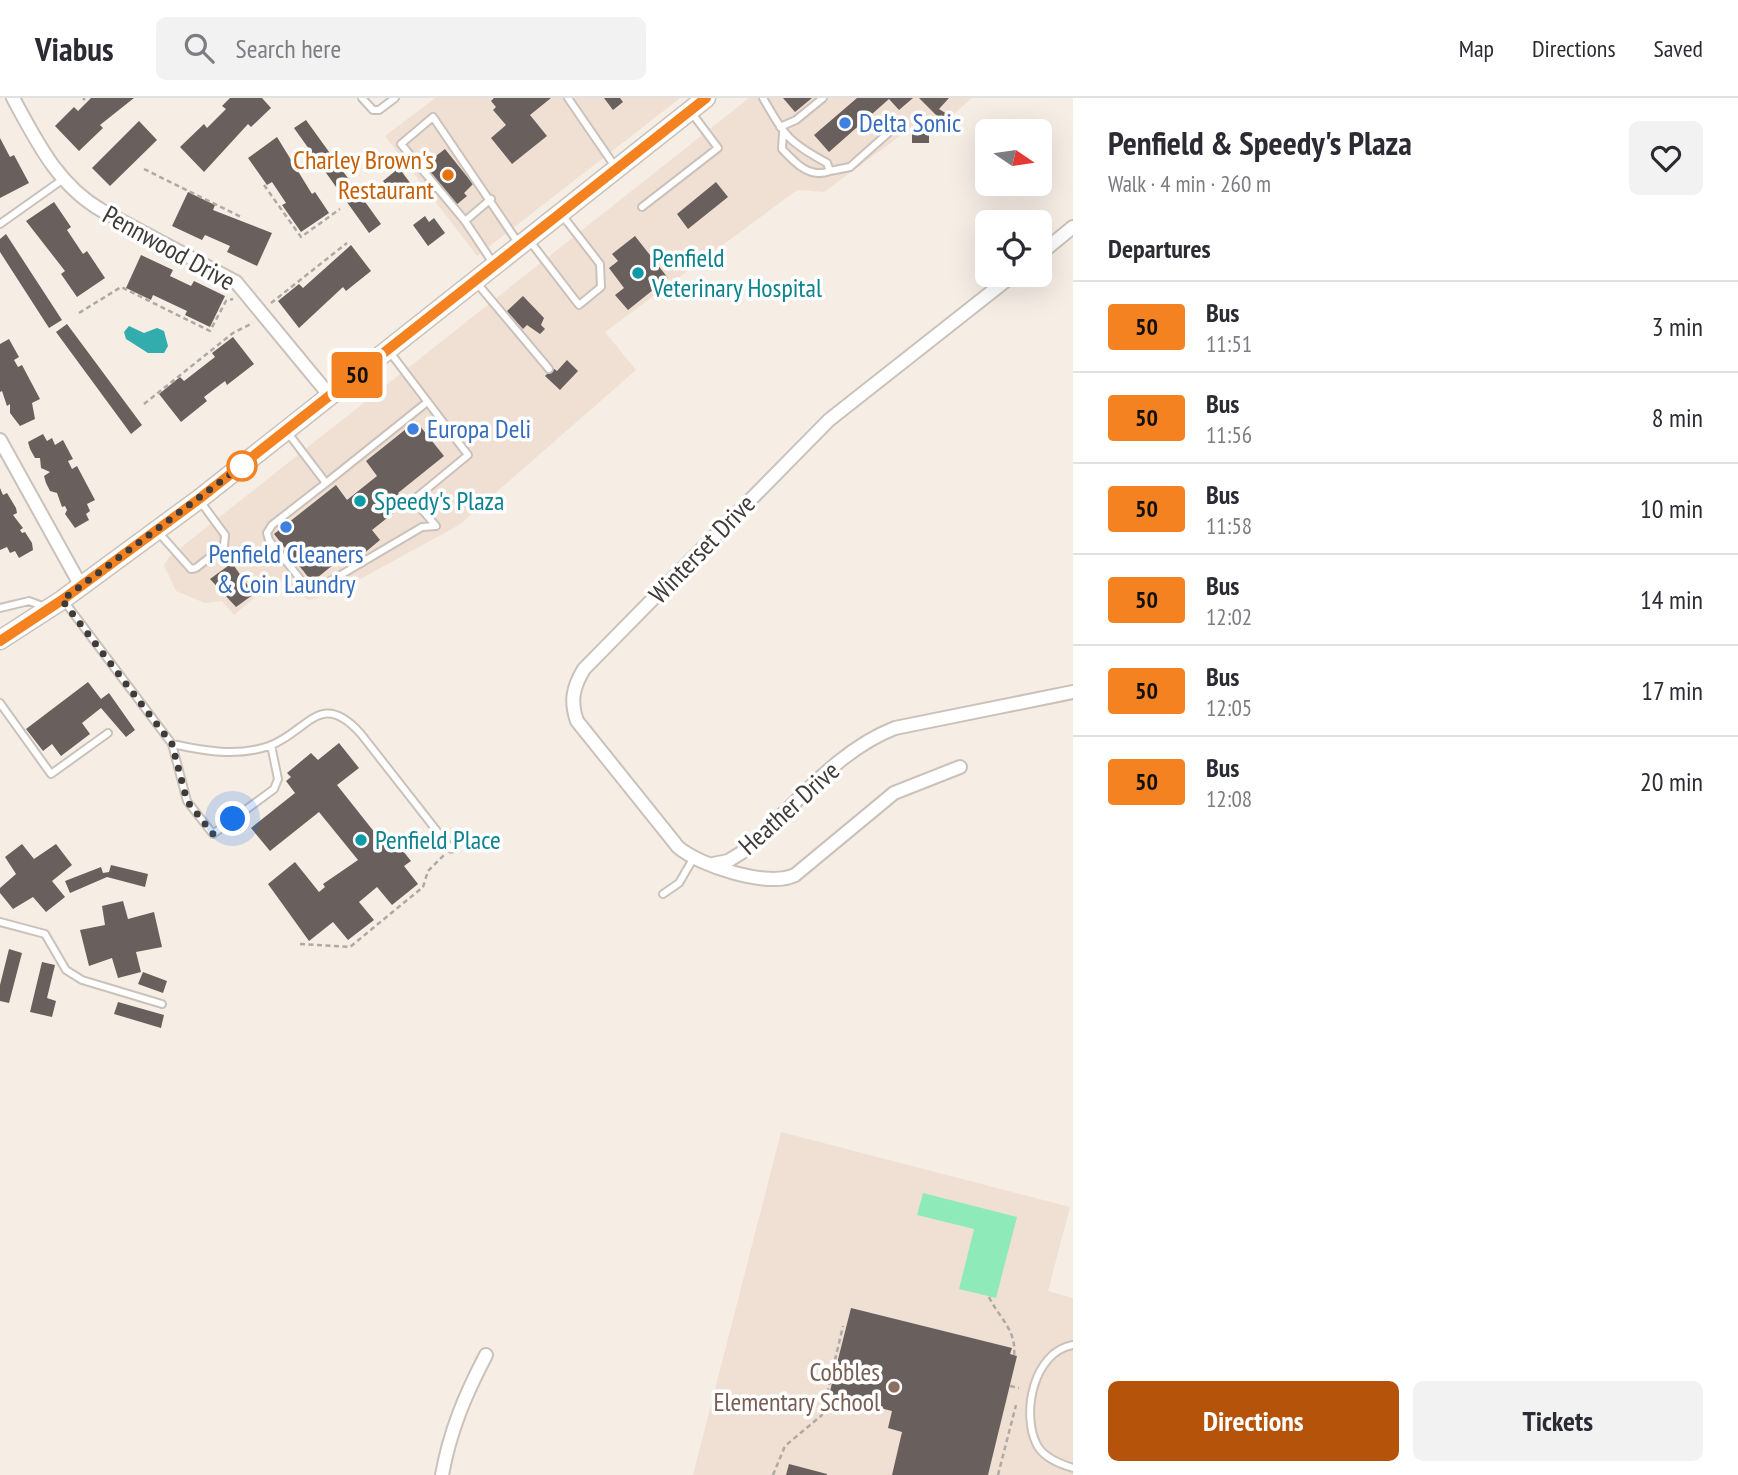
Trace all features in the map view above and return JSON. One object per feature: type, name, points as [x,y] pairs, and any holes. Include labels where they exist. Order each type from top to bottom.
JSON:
[{"type":"street","name":"Pennwood Drive","points":[[13,98],[62,180],[82,199],[226,275],[243,289],[330,396]]},
{"type":"street","points":[[0,640],[55,605],[199,499],[617,170],[695,103]]},
{"type":"street","points":[[1052,244],[1073,227]]},
{"type":"street","name":"Winterset Drive","points":[[698,861],[678,847],[577,721],[572,708],[576,682],[584,669],[829,420],[998,287]]},
{"type":"street","points":[[0,440],[81,586]]},
{"type":"street","name":"Heather Drive","points":[[698,861],[728,861],[741,852],[816,782],[869,738],[895,728],[1073,692]]},
{"type":"street","name":"Heather Drive","points":[[698,861],[750,875],[786,879],[823,855],[894,793],[960,767]]},
{"type":"street","points":[[442,1475],[449,1439],[464,1396],[486,1355]]},
{"type":"lane","points":[[362,98],[373,110],[379,110],[395,98]]},
{"type":"lane","points":[[568,98],[617,170]]},
{"type":"lane","points":[[763,98],[781,130],[801,150],[827,163],[830,171]]},
{"type":"lane","points":[[781,130],[823,98]]},
{"type":"lane","points":[[642,207],[718,148],[695,103]]},
{"type":"lane","points":[[495,265],[465,220],[401,144],[433,117],[524,242],[579,305],[601,287],[600,264],[560,214]]},
{"type":"lane","points":[[781,130],[782,149],[796,165],[811,173],[822,174],[850,167],[895,126]]},
{"type":"lane","points":[[0,224],[62,180]]},
{"type":"lane","points":[[465,220],[491,199]]},
{"type":"lane","points":[[475,281],[549,369]]},
{"type":"lane","points":[[388,350],[426,404],[468,455],[417,497],[419,506],[436,526],[422,527],[312,589],[305,585],[269,540],[267,533],[272,525],[426,404]]},
{"type":"lane","points":[[287,431],[326,483]]},
{"type":"lane","points":[[157,530],[186,566],[196,568],[227,541],[199,499]]},
{"type":"lane","points":[[0,608],[29,601],[55,605],[172,744],[187,801],[213,834],[274,789],[278,779],[271,745]]},
{"type":"lane","points":[[0,703],[51,774],[108,733]]},
{"type":"lane","points":[[172,744],[211,753],[243,752],[271,745],[315,715],[332,712],[349,721],[451,849]]},
{"type":"lane","points":[[663,894],[679,883],[698,861]]},
{"type":"lane","points":[[0,922],[45,934],[66,970],[82,980],[162,1004]]},
{"type":"lane","points":[[1073,1345],[1054,1354],[1044,1366],[1031,1400],[1029,1422],[1038,1447],[1047,1457],[1073,1468]]},
{"type":"path","points":[[144,169],[240,217]]},
{"type":"path","points":[[264,185],[301,237],[340,209]]},
{"type":"path","points":[[268,306],[347,243]]},
{"type":"path","points":[[79,313],[121,287],[210,331],[226,301],[230,302],[243,289]]},
{"type":"path","points":[[144,404],[233,333],[254,321]]},
{"type":"path","points":[[300,944],[350,947],[424,887],[432,865],[451,849]]},
{"type":"path","points":[[989,1297],[996,1311],[1011,1328],[1016,1343],[1014,1356]]},
{"type":"path","points":[[773,1475],[785,1446],[822,1415],[843,1326]]},
{"type":"path","points":[[1010,1386],[1019,1388]]},
{"type":"path","points":[[998,1475],[1016,1405]]},
{"type":"shaded area","points":[[435,98],[679,99],[477,256],[385,136]]},
{"type":"shaded area","points":[[749,98],[972,98],[941,125],[923,119],[824,192],[797,190],[605,332],[636,370],[459,525],[333,594],[308,600],[278,578],[234,615],[222,601],[205,603],[176,591],[164,565],[169,557]]},
{"type":"shaded area","name":"Cobbles Elementary School","points":[[781,1132],[1070,1207],[1048,1291],[1073,1298],[1073,1475],[693,1475]]},
{"type":"green space","points":[[923,1193],[1017,1217],[996,1298],[959,1289],[974,1229],[917,1215]]},
{"type":"water","points":[[129,326],[144,333],[157,328],[164,331],[168,346],[164,353],[148,353],[126,339],[124,332]]},
{"type":"building","points":[[91,98],[134,98],[100,125],[103,128],[79,151],[55,126],[74,107],[78,111]]},
{"type":"building","points":[[230,98],[262,98],[271,108],[251,127],[248,124],[204,172],[180,147],[204,124],[207,128],[226,109],[222,106]]},
{"type":"building","points":[[494,98],[551,98],[530,115],[547,136],[512,164],[491,138],[506,125],[493,110],[496,107],[491,101]]},
{"type":"building","points":[[604,98],[620,98],[623,102],[613,110]]},
{"type":"building","points":[[783,98],[812,98],[795,112]]},
{"type":"building","name":"Delta Sonic","points":[[857,98],[913,98],[899,110],[889,99],[829,152],[814,135]]},
{"type":"building","points":[[919,98],[949,98],[939,109],[947,114],[941,120]]},
{"type":"building","points":[[306,120],[381,224],[369,233],[294,128]]},
{"type":"building","points":[[139,121],[157,140],[110,186],[92,168]]},
{"type":"building","points":[[912,130],[929,130],[929,143],[912,143]]},
{"type":"building","points":[[277,137],[312,194],[315,192],[329,213],[301,232],[282,205],[286,203],[272,182],[267,185],[248,158]]},
{"type":"building","points":[[0,138],[10,157],[14,155],[29,183],[0,198]]},
{"type":"building","name":"Charley Brown's Restaurant","points":[[445,149],[473,184],[464,193],[467,196],[455,206],[423,166]]},
{"type":"building","points":[[399,168],[414,188],[400,198],[390,184],[387,186],[383,181]]},
{"type":"building","points":[[716,182],[728,197],[688,229],[677,214]]},
{"type":"building","points":[[188,192],[215,205],[213,210],[272,233],[257,266],[227,252],[230,246],[205,235],[202,240],[172,226]]},
{"type":"building","points":[[54,202],[71,227],[67,230],[83,254],[87,251],[105,278],[77,297],[61,274],[65,271],[26,221]]},
{"type":"building","points":[[425,216],[429,222],[434,218],[445,233],[428,246],[413,225]]},
{"type":"building","points":[[6,234],[62,320],[49,328],[0,252],[0,239]]},
{"type":"building","name":"Penfield Veterinary Hospital","points":[[635,236],[668,278],[628,310],[615,295],[624,288],[609,268],[618,261],[612,254]]},
{"type":"building","points":[[351,245],[371,271],[346,291],[343,287],[299,328],[278,301],[299,284],[303,288]]},
{"type":"building","points":[[141,255],[173,270],[170,276],[191,286],[194,281],[225,296],[210,327],[185,315],[187,311],[153,295],[151,300],[126,288]]},
{"type":"building","points":[[523,296],[544,318],[541,325],[545,329],[540,334],[527,325],[523,329],[507,311]]},
{"type":"building","points":[[67,324],[142,425],[131,434],[56,332]]},
{"type":"building","points":[[233,337],[254,364],[227,385],[225,381],[204,397],[207,401],[181,422],[159,394],[180,377],[184,381],[215,357],[212,353]]},
{"type":"building","points":[[9,339],[19,357],[14,360],[18,367],[22,365],[40,399],[32,403],[35,419],[20,426],[10,413],[10,404],[7,406],[2,391],[0,392],[0,344]]},
{"type":"building","points":[[567,360],[578,371],[560,390],[545,376],[553,368],[557,371]]},
{"type":"building","name":"Speedy's Plaza","points":[[416,421],[444,456],[398,493],[406,503],[372,530],[380,540],[362,555],[355,547],[312,582],[274,534],[336,485],[347,500],[377,476],[366,461]]},
{"type":"building","points":[[43,434],[47,441],[52,438],[55,445],[63,440],[73,459],[68,461],[72,469],[77,466],[95,500],[87,504],[90,511],[86,514],[89,520],[75,528],[65,514],[67,510],[65,506],[62,507],[57,493],[50,491],[46,483],[44,476],[50,472],[41,468],[40,458],[35,458],[30,449],[28,442]]},
{"type":"building","points":[[0,488],[3,495],[7,493],[16,508],[17,513],[13,515],[23,528],[20,530],[25,532],[32,543],[33,550],[19,558],[15,551],[10,553],[7,547],[0,550]]},
{"type":"building","points":[[232,563],[254,594],[236,607],[210,579]]},
{"type":"building","points":[[88,682],[101,699],[109,693],[135,730],[126,737],[101,708],[82,723],[90,734],[61,756],[52,744],[43,751],[26,729]]},
{"type":"building","name":"Penfield Place","points":[[339,743],[359,768],[337,785],[383,843],[391,836],[411,861],[404,866],[418,884],[392,905],[377,887],[359,902],[374,920],[348,940],[333,922],[309,941],[268,884],[295,862],[319,892],[325,887],[323,884],[358,860],[319,812],[270,851],[251,828],[295,793],[286,781],[291,777],[287,773],[311,753],[318,760]]},
{"type":"building","points":[[22,844],[34,859],[56,844],[72,865],[52,881],[65,897],[46,912],[33,897],[13,909],[0,893],[0,888],[16,874],[5,857]]},
{"type":"building","points":[[111,865],[148,874],[145,887],[107,877],[70,893],[65,881],[101,867],[103,873],[109,872]]},
{"type":"building","points":[[123,901],[128,919],[154,912],[162,947],[136,952],[141,972],[118,978],[112,958],[89,966],[80,930],[105,925],[102,906]]},
{"type":"building","points":[[9,949],[22,953],[9,1003],[0,1001],[0,985]]},
{"type":"building","points":[[42,962],[55,965],[47,998],[56,1001],[52,1017],[30,1012]]},
{"type":"building","points":[[143,972],[167,981],[163,993],[138,984]]},
{"type":"building","points":[[118,1002],[164,1015],[161,1028],[114,1014]]},
{"type":"building","name":"Cobbles Elementary School","points":[[851,1308],[1012,1348],[1010,1354],[1017,1356],[988,1475],[892,1475],[902,1432],[888,1428],[892,1411],[829,1395]]},
{"type":"building","name":"Cobbles Elementary School","points":[[789,1464],[827,1474],[827,1475],[786,1475]]},
{"type":"bus line","name":"50","points":[[0,641],[62,600],[199,499],[706,98]]},
{"type":"place","name":"Delta Sonic","points":[[845,123]]},
{"type":"place","name":"Charley Brown's Restaurant","points":[[448,175]]},
{"type":"place","name":"Penfield Veterinary Hospital","points":[[638,273]]},
{"type":"place","name":"Europa Deli","points":[[413,429]]},
{"type":"place","name":"Speedy's Plaza","points":[[360,501]]},
{"type":"place","name":"Penfield Cleaners & Coin Laundry","points":[[286,527]]},
{"type":"place","name":"Penfield Place","points":[[361,840]]},
{"type":"place","name":"Cobbles Elementary School","points":[[894,1387]]},
{"type":"route","points":[[233,819],[213,834],[203,822],[187,801],[172,744],[62,600],[244,464],[242,466]]}]
